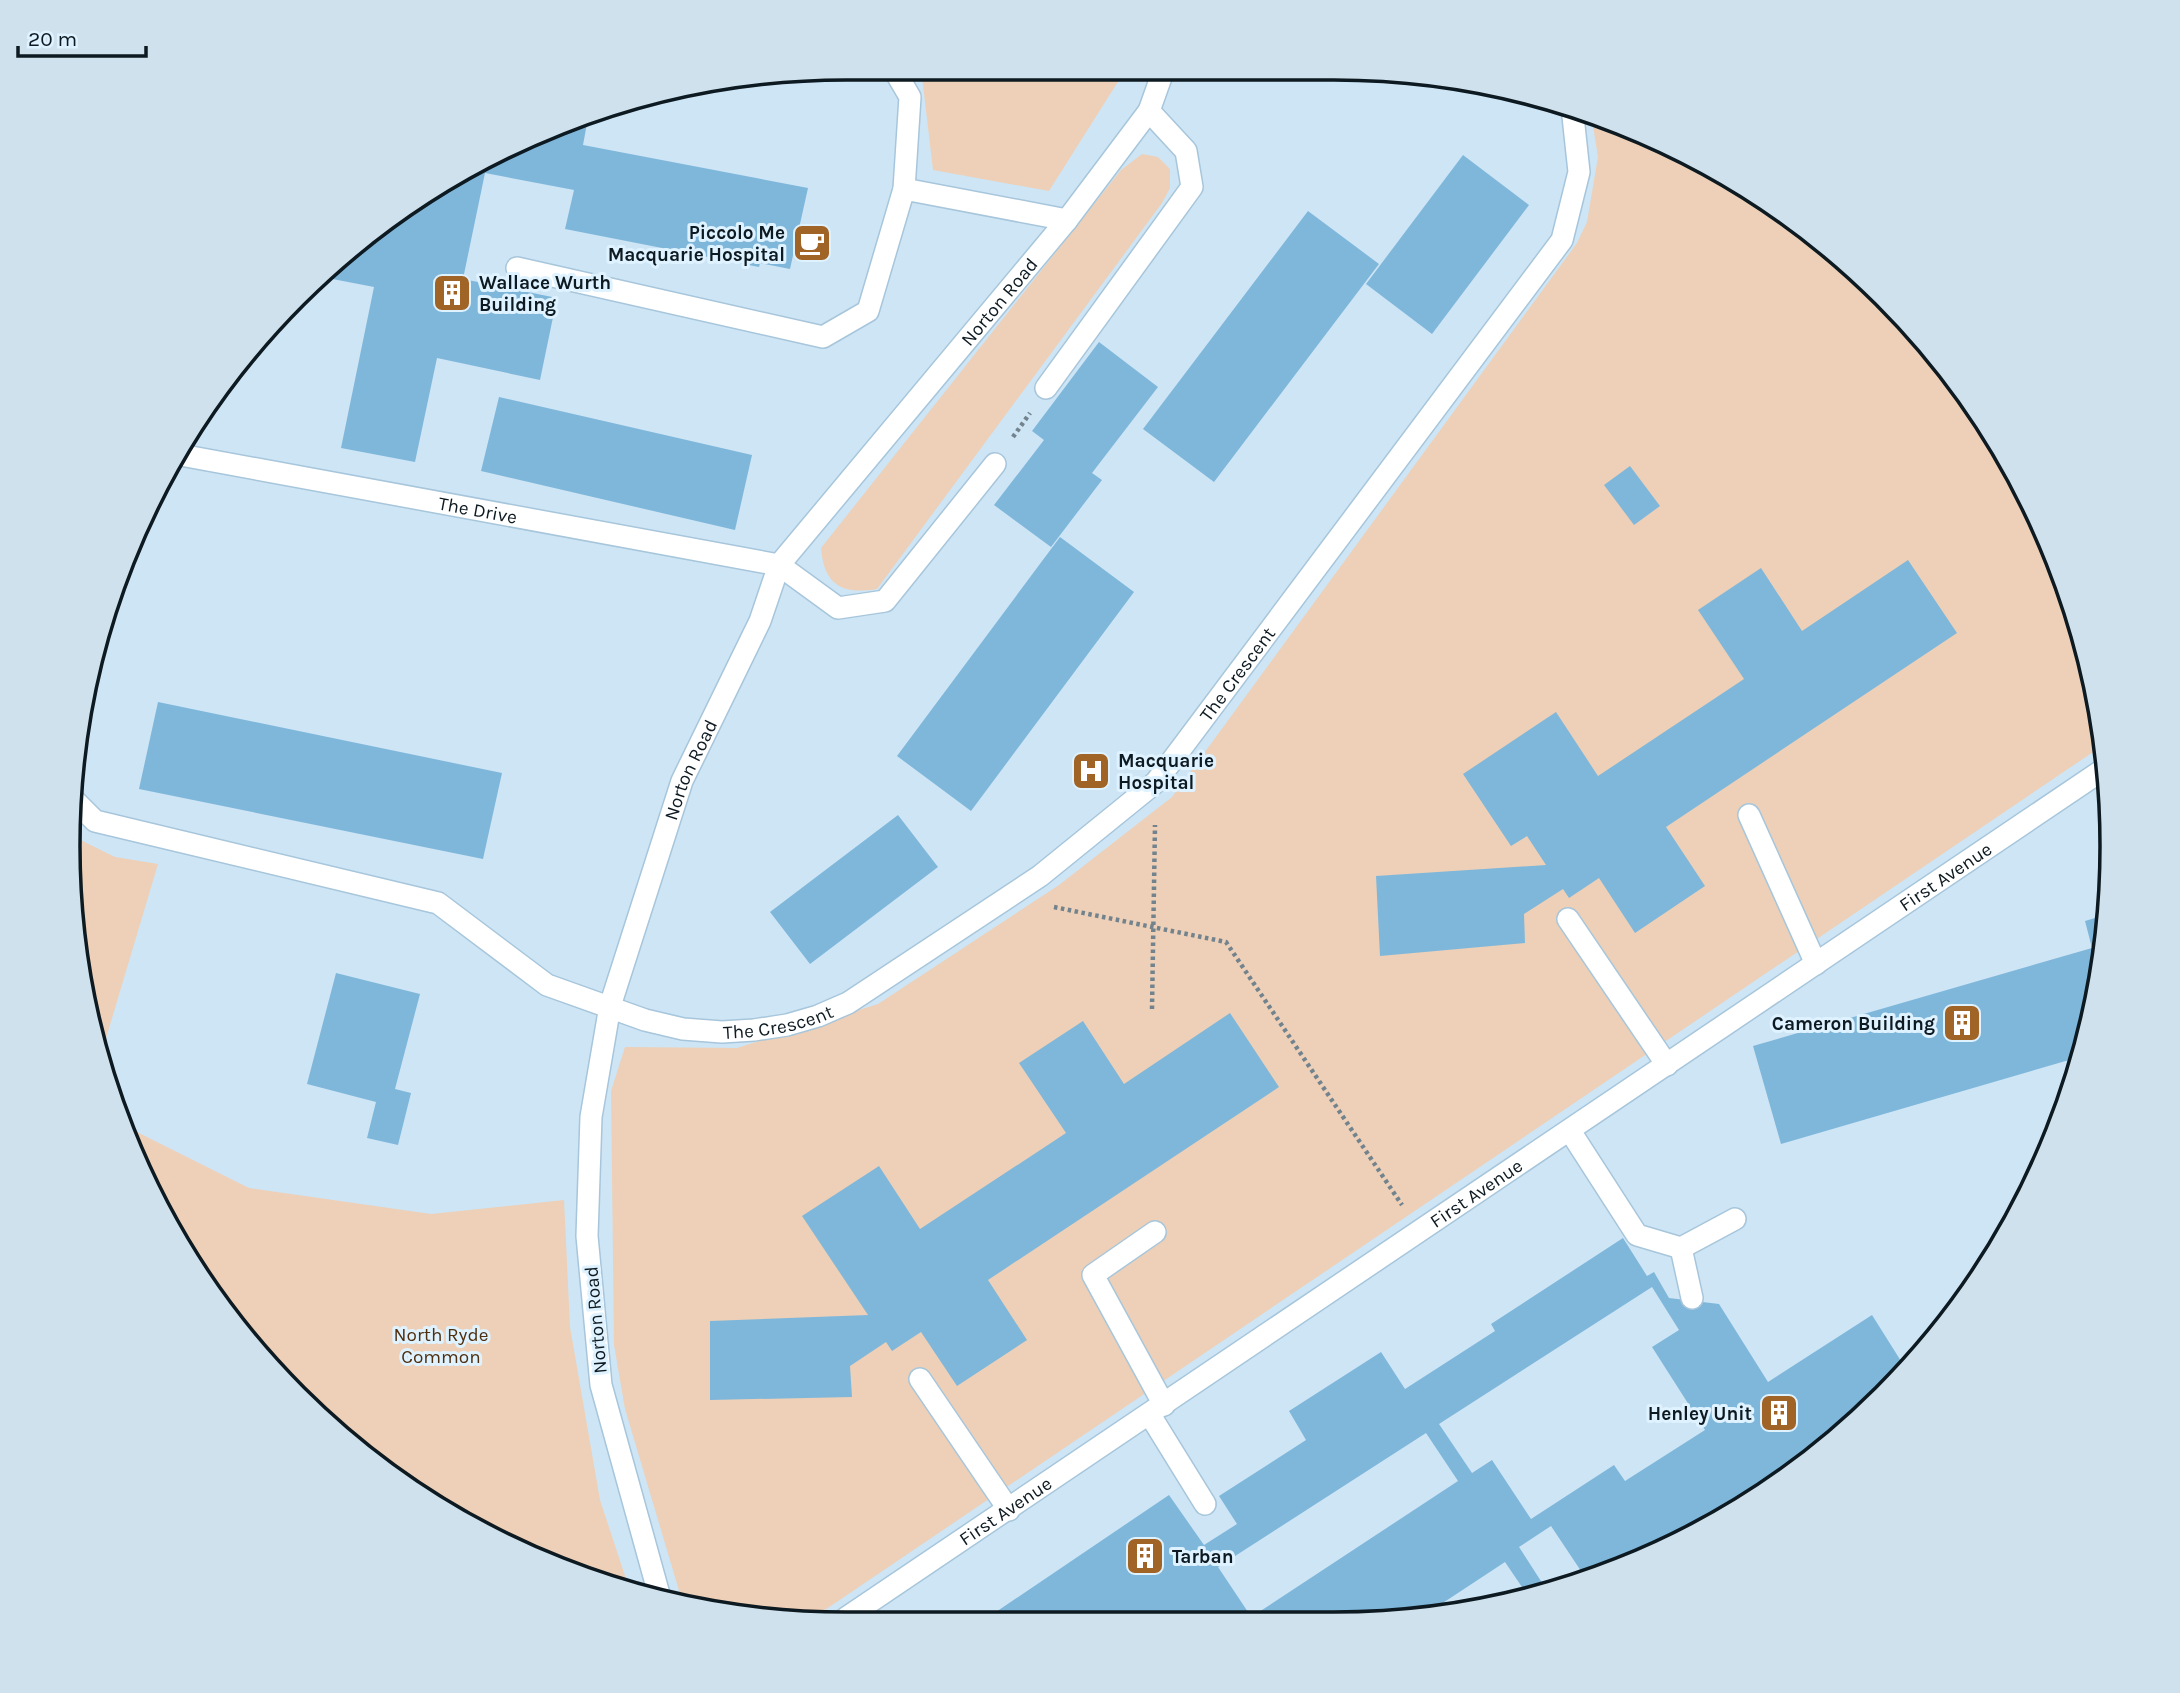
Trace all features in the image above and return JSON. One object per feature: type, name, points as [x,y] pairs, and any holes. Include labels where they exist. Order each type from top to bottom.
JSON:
[{"type":"lane","points":[[517,268],[823,337],[868,312],[904,189],[910,97],[900,80]]},
{"type":"lane","name":"Norton Road","points":[[657,1588],[601,1385],[587,1236],[591,1117],[610,1006],[682,781],[760,621],[779,565],[1067,220],[1149,111],[1160,80]]},
{"type":"lane","points":[[1046,388],[1192,187],[1186,151],[1149,111]]},
{"type":"lane","name":"The Crescent","points":[[82,808],[95,821],[438,903],[548,985],[645,1020],[683,1029],[722,1032],[754,1030],[787,1025],[848,1003],[1040,876],[1156,782],[1562,240],[1579,172],[1573,119]]},
{"type":"lane","points":[[904,189],[1067,220]]},
{"type":"lane","name":"The Drive","points":[[187,456],[779,565]]},
{"type":"lane","points":[[779,565],[838,608],[885,601],[995,464]]},
{"type":"lane","name":"First Avenue","points":[[855,1612],[2096,775]]},
{"type":"lane","points":[[1749,815],[1816,964]]},
{"type":"lane","points":[[1568,919],[1668,1065]]},
{"type":"lane","points":[[1570,1131],[1637,1235],[1681,1248],[1735,1219]]},
{"type":"lane","points":[[1155,1232],[1093,1275],[1205,1504]]},
{"type":"lane","points":[[1681,1248],[1692,1298]]},
{"type":"lane","points":[[920,1379],[1009,1510]]},
{"type":"path","points":[[995,464],[1046,388]]},
{"type":"path","points":[[1153,1009],[1156,782]]},
{"type":"path","points":[[1008,897],[1226,942],[1420,1232]]},
{"type":"shaded area","name":"Macquarie Hospital","points":[[1334,80],[1433,87],[1532,107],[1580,121],[1672,159],[1759,210],[1839,271],[1909,341],[1941,380],[1997,464],[2021,508],[2059,600],[2073,648],[2085,697],[2098,796],[2100,846],[2093,946],[2085,996],[2059,1093],[2021,1185],[1997,1230],[1941,1313],[1909,1352],[1839,1422],[1800,1454],[1716,1510],[1627,1554],[1532,1586],[1433,1606],[1334,1612],[796,1611],[697,1598],[600,1572],[508,1534],[463,1510],[380,1454],[341,1422],[271,1352],[239,1313],[183,1230],[159,1185],[121,1093],[95,996],[82,897],[82,796],[95,697],[121,600],[159,508],[210,421],[271,341],[341,271],[421,210],[508,159],[600,121],[697,95],[796,82]]},
{"type":"green space","points":[[922,80],[1119,80],[1049,191],[933,170]]},
{"type":"green space","points":[[1593,126],[1672,159],[1717,183],[1800,239],[1839,271],[1909,341],[1970,421],[2021,508],[2059,600],[2085,697],[2093,752],[823,1612],[747,1606],[680,1594],[625,1409],[614,1345],[611,1091],[625,1047],[737,1048],[878,1004],[1059,885],[1172,797],[1577,243],[1587,222],[1598,157]]},
{"type":"green space","points":[[1142,154],[1158,157],[1170,169],[1170,188],[1162,203],[877,589],[854,590],[837,585],[826,571],[821,548],[1121,170]]},
{"type":"green space","points":[[80,840],[115,857],[158,864],[106,1039],[87,946]]},
{"type":"green space","name":"North Ryde Common","points":[[136,1131],[249,1188],[431,1214],[564,1200],[570,1327],[600,1500],[626,1580],[553,1554],[508,1534],[463,1510],[380,1454],[305,1388],[239,1313],[183,1230],[159,1185]]},
{"type":"building","name":"Wallace Wurth Building","points":[[586,126],[583,145],[808,188],[790,269],[760,263],[759,267],[565,229],[574,190],[485,173],[463,279],[557,298],[540,380],[437,358],[415,462],[341,448],[374,287],[333,279],[380,239],[463,183],[508,159]]},
{"type":"building","points":[[1463,155],[1529,205],[1432,334],[1366,284]]},
{"type":"building","points":[[1308,211],[1379,264],[1214,482],[1143,429]]},
{"type":"building","points":[[1099,342],[1158,387],[1092,473],[1102,480],[1051,547],[994,505],[1044,440],[1032,431]]},
{"type":"building","points":[[499,397],[752,455],[735,530],[481,471]]},
{"type":"building","points":[[1630,466],[1660,506],[1634,525],[1604,485]]},
{"type":"building","points":[[1060,537],[1134,592],[971,811],[897,756]]},
{"type":"building","points":[[1908,560],[1957,633],[1666,827],[1705,886],[1635,933],[1599,878],[1569,898],[1563,889],[1524,914],[1525,943],[1380,956],[1376,876],[1546,865],[1527,836],[1511,846],[1463,774],[1556,712],[1598,776],[1744,679],[1698,610],[1761,568],[1802,631]]},
{"type":"building","points":[[158,702],[502,773],[483,859],[139,789]]},
{"type":"building","points":[[898,815],[938,867],[810,964],[770,912]]},
{"type":"building","name":"Cameron Building","points":[[2096,918],[2093,946],[2085,996],[2069,1060],[1781,1144],[1753,1046],[2092,948],[2085,921]]},
{"type":"building","points":[[336,973],[420,994],[395,1089],[411,1093],[398,1145],[367,1138],[376,1102],[307,1084]]},
{"type":"building","points":[[1230,1013],[1279,1087],[988,1280],[1027,1340],[957,1386],[921,1332],[892,1351],[886,1342],[850,1366],[852,1397],[710,1400],[710,1321],[868,1315],[802,1216],[879,1166],[920,1229],[1066,1133],[1019,1063],[1083,1021],[1124,1084]]},
{"type":"building","points":[[1623,1238],[1647,1276],[1654,1272],[1669,1298],[1719,1304],[1768,1382],[1872,1315],[1901,1361],[1839,1422],[1800,1454],[1716,1510],[1672,1534],[1581,1571],[1551,1526],[1519,1547],[1542,1583],[1532,1586],[1523,1588],[1505,1562],[1440,1605],[1384,1611],[1259,1612],[1458,1481],[1426,1433],[1218,1567],[1248,1612],[996,1612],[1169,1495],[1204,1545],[1237,1524],[1219,1496],[1306,1440],[1289,1411],[1381,1352],[1405,1389],[1495,1331],[1491,1324]],"holes":[[[1652,1287],[1679,1330],[1652,1347],[1705,1430],[1625,1481],[1614,1465],[1531,1519],[1492,1460],[1472,1473],[1439,1424]]]},
{"type":"place","name":"Piccolo Me Macquarie Hospital","points":[[812,243]]},
{"type":"place","name":"Wallace Wurth Building","points":[[452,293]]},
{"type":"place","name":"Macquarie Hospital","points":[[1091,771]]},
{"type":"place","name":"Cameron Building","points":[[1962,1023]]},
{"type":"place","name":"Henley Unit","points":[[1779,1413]]},
{"type":"place","name":"Tarban","points":[[1145,1556]]}]
